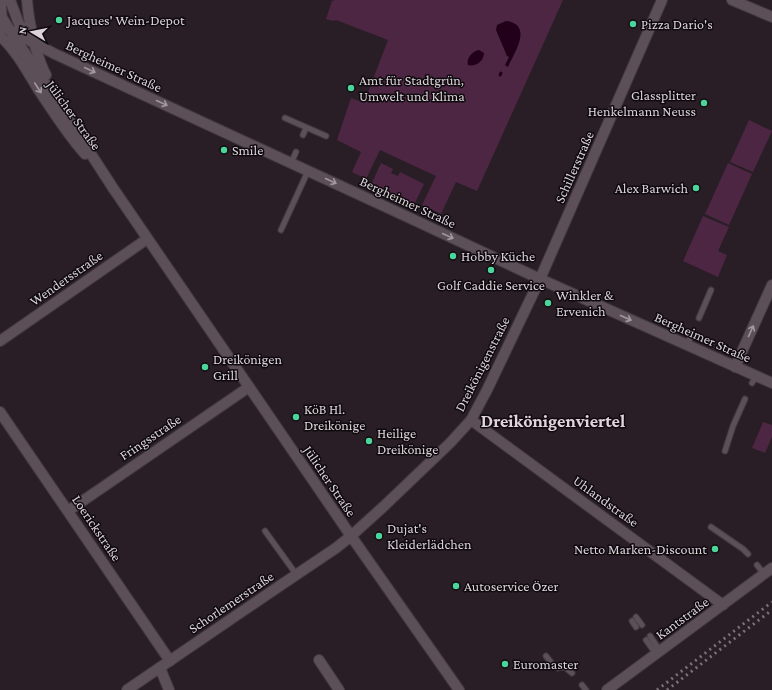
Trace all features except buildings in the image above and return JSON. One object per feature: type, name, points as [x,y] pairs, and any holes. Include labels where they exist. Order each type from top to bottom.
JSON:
[{"type":"main road","points":[[27,0],[30,26],[43,70],[75,120],[75,129]]},
{"type":"main road","name":"Schillerstraße","points":[[540,279],[662,0]]},
{"type":"main road","points":[[732,0],[772,18]]},
{"type":"main road","points":[[7,1],[25,33],[35,43]]},
{"type":"main road","points":[[2,25],[10,14],[7,1]]},
{"type":"main road","points":[[7,1],[2,25],[4,40],[16,55]]},
{"type":"main road","points":[[2,25],[9,43],[16,55]]},
{"type":"main road","name":"Bergheimer Straße","points":[[2,25],[68,60],[540,279],[689,340],[754,379],[772,383]]},
{"type":"main road","name":"Jülicher Straße","points":[[2,25],[38,73],[113,188],[351,536],[459,690]]},
{"type":"main road","name":"Jülicher Straße","points":[[16,55],[75,143],[113,188]]},
{"type":"main road","name":"Wendersstraße","points":[[0,342],[148,239]]},
{"type":"main road","name":"Dreikönigenstraße","points":[[351,536],[450,443],[471,420],[540,279]]},
{"type":"main road","points":[[735,367],[772,285]]},
{"type":"main road","name":"Fringsstraße","points":[[68,511],[249,387]]},
{"type":"main road","name":"Loerickstraße","points":[[0,412],[170,661]]},
{"type":"main road","name":"Uhlandstraße","points":[[471,420],[723,605]]},
{"type":"main road","name":"Schorlemerstraße","points":[[127,690],[336,548],[351,536]]},
{"type":"main road","name":"Kantstraße","points":[[607,690],[768,571]]},
{"type":"main road","points":[[319,660],[339,690]]},
{"type":"main road","points":[[160,668],[169,690]]},
{"type":"lane","points":[[285,118],[326,136]]},
{"type":"lane","points":[[303,135],[306,128]]},
{"type":"lane","points":[[291,163],[296,152]]},
{"type":"lane","points":[[281,230],[308,171]]},
{"type":"lane","points":[[699,318],[711,290]]},
{"type":"lane","points":[[725,452],[733,426],[745,399]]},
{"type":"lane","points":[[711,527],[748,554]]},
{"type":"lane","points":[[265,531],[296,574]]},
{"type":"lane","points":[[757,565],[768,571]]},
{"type":"lane","points":[[634,619],[639,626]]},
{"type":"lane","points":[[648,638],[658,653]]},
{"type":"lane","points":[[546,656],[554,666],[558,668],[565,667],[572,673]]},
{"type":"shaded area","points":[[563,0],[477,191],[456,182],[441,214],[422,205],[436,176],[380,150],[366,179],[352,172],[361,152],[337,140],[351,98],[364,103],[388,40],[336,20],[333,21],[326,19],[332,1]]},
{"type":"shaded area","points":[[506,21],[519,28],[521,34],[520,40],[508,67],[505,65],[509,57],[507,56],[496,30],[497,25]]},
{"type":"shaded area","points":[[479,50],[484,53],[483,59],[477,64],[468,65],[470,56]]},
{"type":"shaded area","points":[[749,120],[772,131],[753,172],[730,162]]},
{"type":"shaded area","points":[[381,163],[393,169],[391,173],[398,176],[400,172],[424,184],[413,207],[370,187]]},
{"type":"shaded area","points":[[728,163],[752,174],[729,225],[705,214]]},
{"type":"shaded area","points":[[703,216],[729,227],[718,251],[727,255],[718,277],[683,261]]},
{"type":"shaded area","points":[[763,422],[772,425],[772,437],[765,453],[752,448]]},
{"type":"railway","points":[[657,690],[772,602]]},
{"type":"railway","points":[[667,690],[772,610]]},
{"type":"place","name":"Jacques' Wein-Depot","points":[[59,20]]},
{"type":"place","name":"Pizza Dario's","points":[[633,24]]},
{"type":"place","name":"Amt für Stadtgrün, Umwelt und Klima","points":[[351,88]]},
{"type":"place","name":"Glassplitter Henkelmann Neuss","points":[[704,103]]},
{"type":"place","name":"Smile","points":[[224,150]]},
{"type":"place","name":"Alex Barwich","points":[[696,188]]},
{"type":"place","name":"Hobby Küche","points":[[453,256]]},
{"type":"place","name":"Golf Caddie Service","points":[[491,270]]},
{"type":"place","name":"Winkler & Ervenich","points":[[548,303]]},
{"type":"place","name":"Dreikönigen Grill","points":[[205,367]]},
{"type":"place","name":"KöB Hl. Dreikönige","points":[[296,417]]},
{"type":"place","name":"Heilige Dreikönige","points":[[369,441]]},
{"type":"place","name":"Dujat's Kleiderlädchen","points":[[379,536]]},
{"type":"place","name":"Netto Marken-Discount","points":[[715,549]]},
{"type":"place","name":"Autoservice Özer","points":[[456,586]]},
{"type":"place","name":"Euromaster","points":[[505,664]]},
{"type":"district","name":"Dreikönigenviertel","points":[[553,421]]}]
